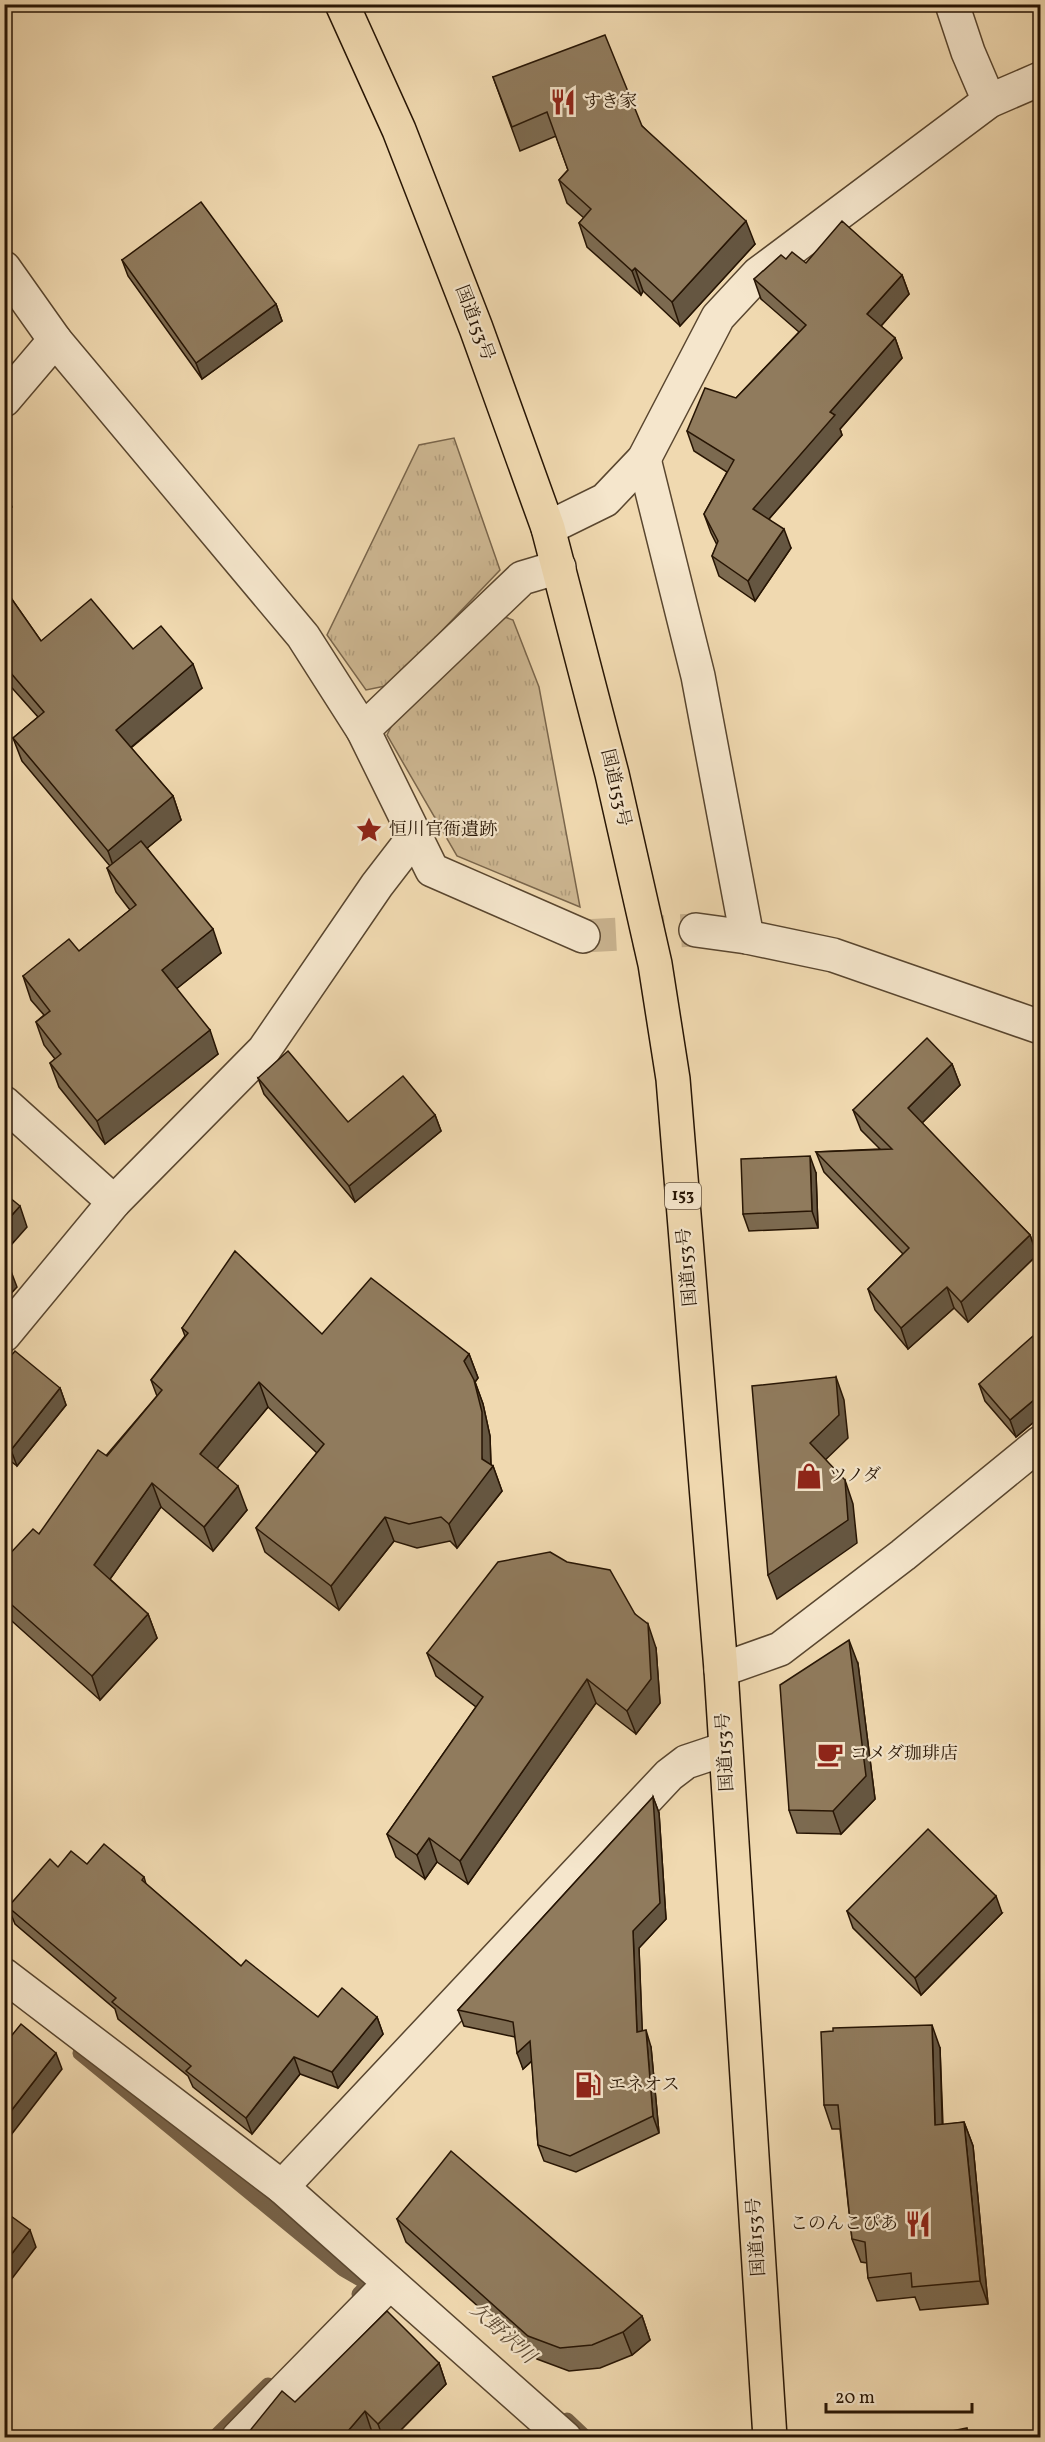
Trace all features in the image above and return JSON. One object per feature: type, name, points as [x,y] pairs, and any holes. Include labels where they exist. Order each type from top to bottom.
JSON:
[{"type":"highway","name":"国道153号","points":[[342,4],[399,130],[476,328],[548,528],[612,774],[655,964],[673,1079],[721,1670],[770,2438]]},
{"type":"street","points":[[952,4],[968,52],[989,101]]},
{"type":"street","points":[[548,528],[605,500],[644,459],[718,317],[758,274],[989,101],[1041,79]]},
{"type":"street","points":[[4,268],[55,340],[303,636],[363,730],[432,870],[583,936]]},
{"type":"street","points":[[4,400],[55,340]]},
{"type":"street","points":[[644,459],[698,676],[747,937]]},
{"type":"street","points":[[363,730],[522,578],[559,567]]},
{"type":"street","points":[[4,1335],[114,1202],[264,1050],[377,885],[414,837]]},
{"type":"street","points":[[696,930],[747,937],[833,955],[1041,1027]]},
{"type":"street","points":[[4,1103],[114,1202]]},
{"type":"street","points":[[721,1670],[780,1649],[903,1555],[1041,1443]]},
{"type":"street","points":[[282,2187],[669,1775],[686,1762],[725,1749]]},
{"type":"street","points":[[4,1975],[282,2187],[565,2438]]},
{"type":"street","points":[[238,2438],[390,2283]]},
{"type":"green space","points":[[454,438],[500,570],[390,685],[366,690],[327,635],[419,445]]},
{"type":"green space","points":[[502,616],[513,620],[539,687],[580,907],[457,856],[387,735],[395,719]]},
{"type":"building","points":[[605,35],[642,126],[746,221],[672,302],[635,268],[632,271],[579,223],[591,209],[559,180],[568,170],[547,112],[512,127],[493,77]]},
{"type":"building","points":[[201,202],[276,304],[196,363],[122,260]]},
{"type":"building","points":[[842,221],[902,275],[867,314],[895,338],[830,412],[835,415],[753,509],[784,529],[748,581],[712,556],[718,541],[704,514],[734,460],[687,431],[705,388],[736,398],[806,325],[754,279],[781,255],[786,259],[792,252],[806,263]]},
{"type":"building","points":[[4,588],[41,641],[91,599],[133,649],[161,626],[193,664],[116,730],[173,796],[108,851],[13,738],[44,712],[4,665]]},
{"type":"building","points":[[141,841],[213,929],[162,970],[210,1030],[97,1121],[50,1063],[61,1054],[36,1022],[50,1011],[23,976],[69,939],[79,951],[136,905],[107,868]]},
{"type":"building","points":[[927,1038],[952,1064],[908,1108],[1030,1235],[961,1302],[947,1287],[901,1328],[868,1289],[909,1248],[816,1152],[892,1149],[853,1110]]},
{"type":"building","points":[[288,1051],[348,1122],[403,1076],[435,1115],[349,1186],[258,1078]]},
{"type":"building","points":[[810,1156],[812,1211],[743,1214],[741,1159]]},
{"type":"building","points":[[4,1193],[20,1206],[4,1224]]},
{"type":"building","points":[[235,1251],[322,1334],[371,1278],[469,1354],[464,1361],[474,1380],[482,1412],[482,1459],[493,1466],[449,1524],[441,1517],[409,1524],[385,1517],[331,1586],[256,1528],[324,1444],[259,1382],[200,1454],[238,1486],[204,1527],[152,1483],[94,1565],[148,1614],[92,1676],[4,1598],[4,1560],[33,1529],[39,1534],[98,1450],[107,1456],[162,1390],[151,1380],[188,1333],[182,1328]]},
{"type":"building","points":[[4,1262],[9,1266],[4,1272]]},
{"type":"building","points":[[1033,1336],[1041,1344],[1041,1394],[1010,1420],[979,1384]]},
{"type":"building","points":[[15,1351],[60,1388],[11,1450],[4,1445],[4,1364]]},
{"type":"building","name":"ツノダ","points":[[836,1377],[839,1415],[810,1443],[845,1480],[848,1520],[768,1575],[752,1386]]},
{"type":"building","points":[[550,1552],[567,1562],[610,1570],[635,1614],[648,1624],[651,1679],[627,1711],[587,1679],[460,1861],[429,1838],[417,1855],[387,1834],[483,1697],[427,1653],[498,1562]]},
{"type":"building","name":"コメダ珈琲店","points":[[849,1640],[866,1776],[833,1811],[789,1810],[780,1685]]},
{"type":"building","points":[[653,1797],[660,1903],[633,1931],[637,2032],[646,2030],[653,2116],[570,2156],[538,2145],[530,2041],[517,2053],[513,2022],[458,2010]]},
{"type":"building","points":[[928,1829],[996,1896],[915,1978],[847,1911]]},
{"type":"building","points":[[104,1844],[144,1877],[142,1880],[241,1966],[246,1960],[318,2017],[342,1988],[377,2017],[332,2072],[294,2057],[246,2118],[186,2071],[191,2066],[112,2002],[116,1998],[8,1907],[50,1859],[58,1867],[71,1851],[87,1864]]},
{"type":"building","points":[[21,2024],[56,2053],[4,2120],[4,2045]]},
{"type":"building","points":[[932,2025],[935,2125],[964,2122],[980,2281],[912,2287],[911,2273],[868,2278],[865,2242],[852,2239],[838,2105],[824,2105],[821,2032],[833,2031],[833,2028]]},
{"type":"building","points":[[451,2151],[642,2316],[623,2332],[592,2345],[560,2348],[528,2336],[397,2219]]},
{"type":"building","points":[[4,2211],[30,2230],[4,2264]]},
{"type":"building","points":[[387,2311],[439,2363],[378,2424],[365,2411],[342,2438],[244,2438],[282,2391],[295,2402]]},
{"type":"building","points":[[967,2428],[969,2438],[918,2438]]},
{"type":"waterway","points":[[80,2053],[343,2269],[369,2284],[359,2294]]},
{"type":"waterway","name":"欠野沢川","points":[[214,2438],[268,2385]]},
{"type":"waterway","name":"欠野沢川","points":[[567,2420],[586,2438]]},
{"type":"tunnel","points":[[583,936],[696,930]]},
{"type":"place","name":"すき家","points":[[563,102]]},
{"type":"place","name":"恒川官衙遺跡","points":[[369,830]]},
{"type":"place","name":"ツノダ","points":[[809,1476]]},
{"type":"place","name":"コメダ珈琲店","points":[[830,1754]]},
{"type":"place","name":"エネオス","points":[[588,2085]]},
{"type":"place","name":"このんこぴあ","points":[[918,2224]]}]
